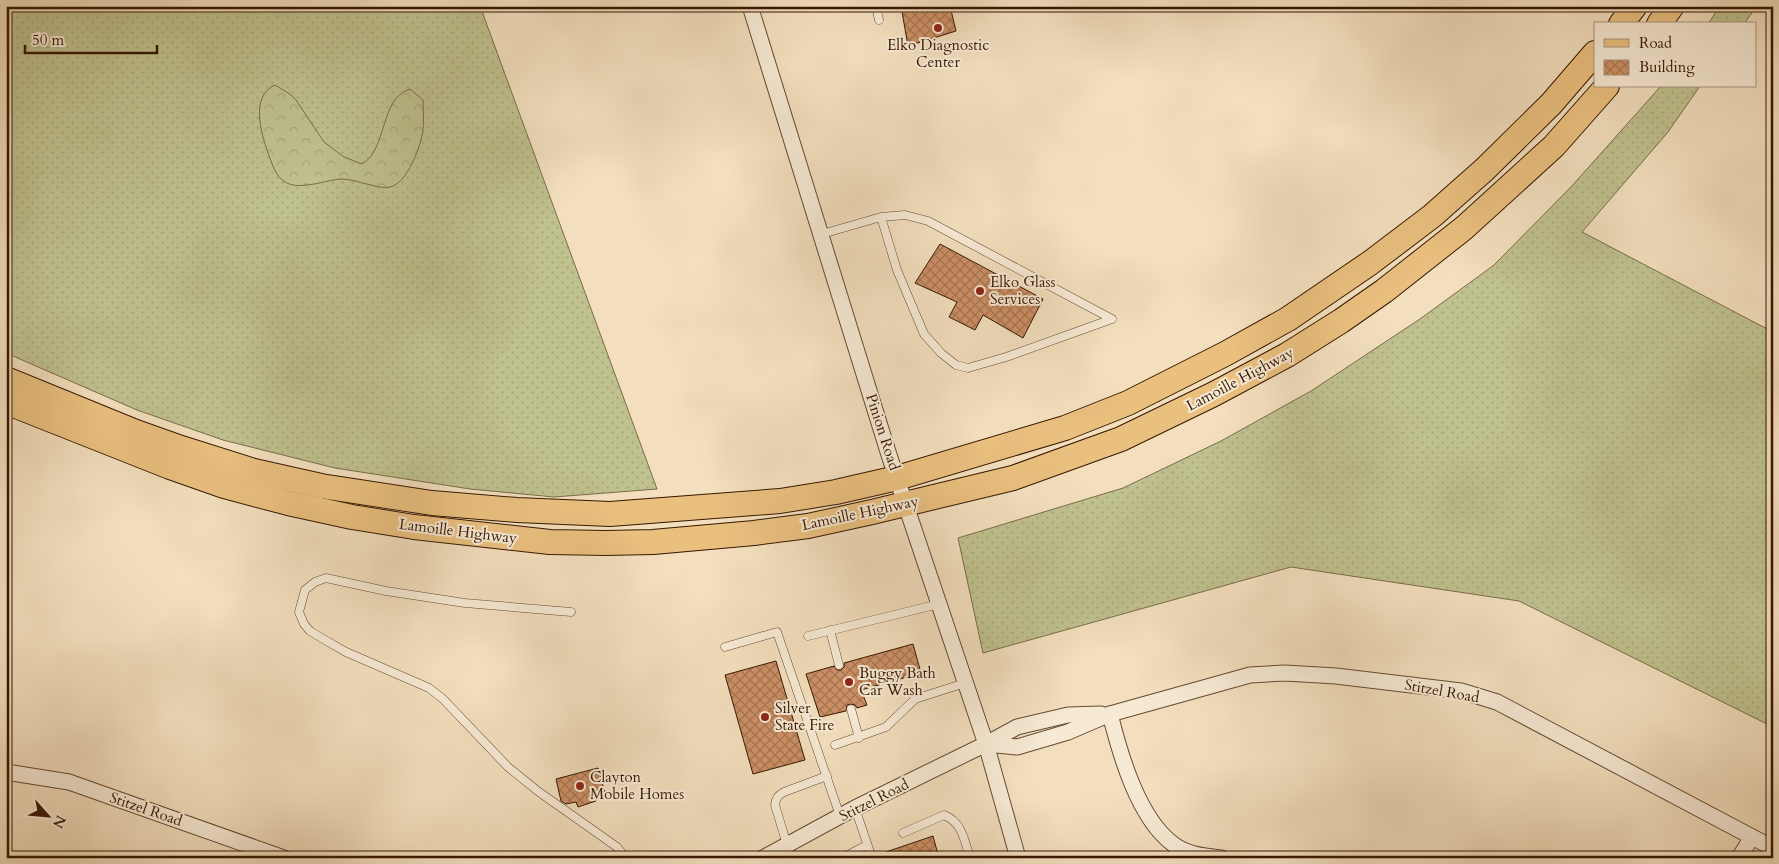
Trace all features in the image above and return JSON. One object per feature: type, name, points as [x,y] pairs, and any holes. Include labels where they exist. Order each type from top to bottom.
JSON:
[{"type":"main road","points":[[1623,22],[1635,6]]},
{"type":"main road","points":[[1660,22],[1672,6]]},
{"type":"main road","name":"Lamoille Highway","points":[[6,379],[136,432],[254,471],[321,486],[432,503],[517,510],[610,514],[780,500],[836,492],[898,478],[1065,428],[1128,403],[1225,354],[1288,319],[1370,263],[1432,216],[1484,170],[1551,104],[1594,54]]},
{"type":"main road","name":"Lamoille Highway","points":[[6,402],[170,467],[224,486],[297,505],[414,527],[550,542],[653,542],[808,526],[1014,478],[1121,439],[1214,394],[1288,355],[1384,291],[1464,228],[1554,146],[1605,88]]},
{"type":"street","name":"Pinion Road","points":[[750,6],[906,504],[986,744],[1018,858]]},
{"type":"street","name":"Stitzel Road","points":[[763,858],[789,851],[840,816],[1017,727],[1068,715],[1110,714],[1250,675],[1285,673],[1336,676],[1461,691],[1497,702],[1773,848]]},
{"type":"street","points":[[1110,714],[1118,748],[1137,796],[1158,829],[1174,845],[1193,854],[1221,858]]},
{"type":"street","name":"Stitzel Road","points":[[6,772],[69,782],[284,858]]},
{"type":"street","points":[[1739,858],[1752,836]]},
{"type":"lane","points":[[876,6],[879,20]]},
{"type":"lane","points":[[822,234],[882,217],[905,215],[928,221],[1112,319],[968,368],[956,365],[941,353],[924,334],[897,270],[882,217]]},
{"type":"lane","points":[[571,612],[465,603],[386,591],[326,578],[315,582],[305,590],[299,612],[304,624],[310,631],[325,640],[346,652],[429,688],[443,699],[508,767],[539,792],[617,847],[626,858]]},
{"type":"lane","points":[[808,636],[939,604]]},
{"type":"lane","points":[[830,630],[839,665]]},
{"type":"lane","points":[[725,647],[777,632],[840,816]]},
{"type":"lane","points":[[835,745],[886,727],[915,699],[966,683]]},
{"type":"lane","points":[[851,709],[859,738]]},
{"type":"lane","points":[[789,851],[775,805],[778,795],[827,776]]},
{"type":"lane","points":[[855,808],[872,858]]},
{"type":"lane","points":[[903,833],[944,815],[953,819],[959,826],[970,858]]},
{"type":"lane","points":[[842,858],[867,845]]},
{"type":"green space","points":[[6,6],[480,6],[657,489],[554,497],[470,489],[335,468],[223,440],[137,410],[6,353]]},
{"type":"green space","points":[[1720,6],[1757,6],[1745,22],[1709,22]]},
{"type":"green space","points":[[275,85],[296,100],[324,142],[344,157],[362,164],[370,157],[376,147],[393,103],[400,94],[410,89],[423,100],[423,130],[419,145],[407,172],[396,184],[385,188],[341,179],[305,185],[285,182],[276,173],[272,165],[261,126],[260,106],[262,97],[267,90]]},
{"type":"green space","points":[[1659,88],[1699,88],[1668,132],[1582,232],[1773,332],[1773,727],[1519,601],[1291,567],[983,653],[958,538],[1123,488],[1221,441],[1311,391],[1420,319],[1494,265],[1571,187]]},
{"type":"building","name":"Elko Diagnostic Center","points":[[901,6],[950,6],[956,31],[908,46]]},
{"type":"building","name":"Elko Glass Services","points":[[940,244],[1043,299],[1023,338],[983,315],[975,330],[949,317],[957,302],[915,283]]},
{"type":"building","name":"Buggy Bath Car Wash","points":[[913,644],[921,673],[861,690],[867,705],[857,708],[855,705],[850,704],[847,705],[846,711],[820,717],[806,674],[834,666],[837,670],[841,670],[844,667],[844,663]]},
{"type":"building","name":"Silver State Fire","points":[[776,661],[805,760],[753,774],[725,675]]},
{"type":"building","name":"Clayton Mobile Homes","points":[[598,768],[605,793],[594,795],[596,801],[578,807],[576,802],[566,804],[561,801],[556,779]]},
{"type":"building","points":[[933,836],[939,858],[877,858],[877,855]]},
{"type":"place","name":"Elko Diagnostic Center","points":[[938,28]]},
{"type":"place","name":"Elko Glass Services","points":[[980,291]]},
{"type":"place","name":"Buggy Bath Car Wash","points":[[849,682]]},
{"type":"place","name":"Silver State Fire","points":[[765,717]]},
{"type":"place","name":"Clayton Mobile Homes","points":[[580,786]]}]
